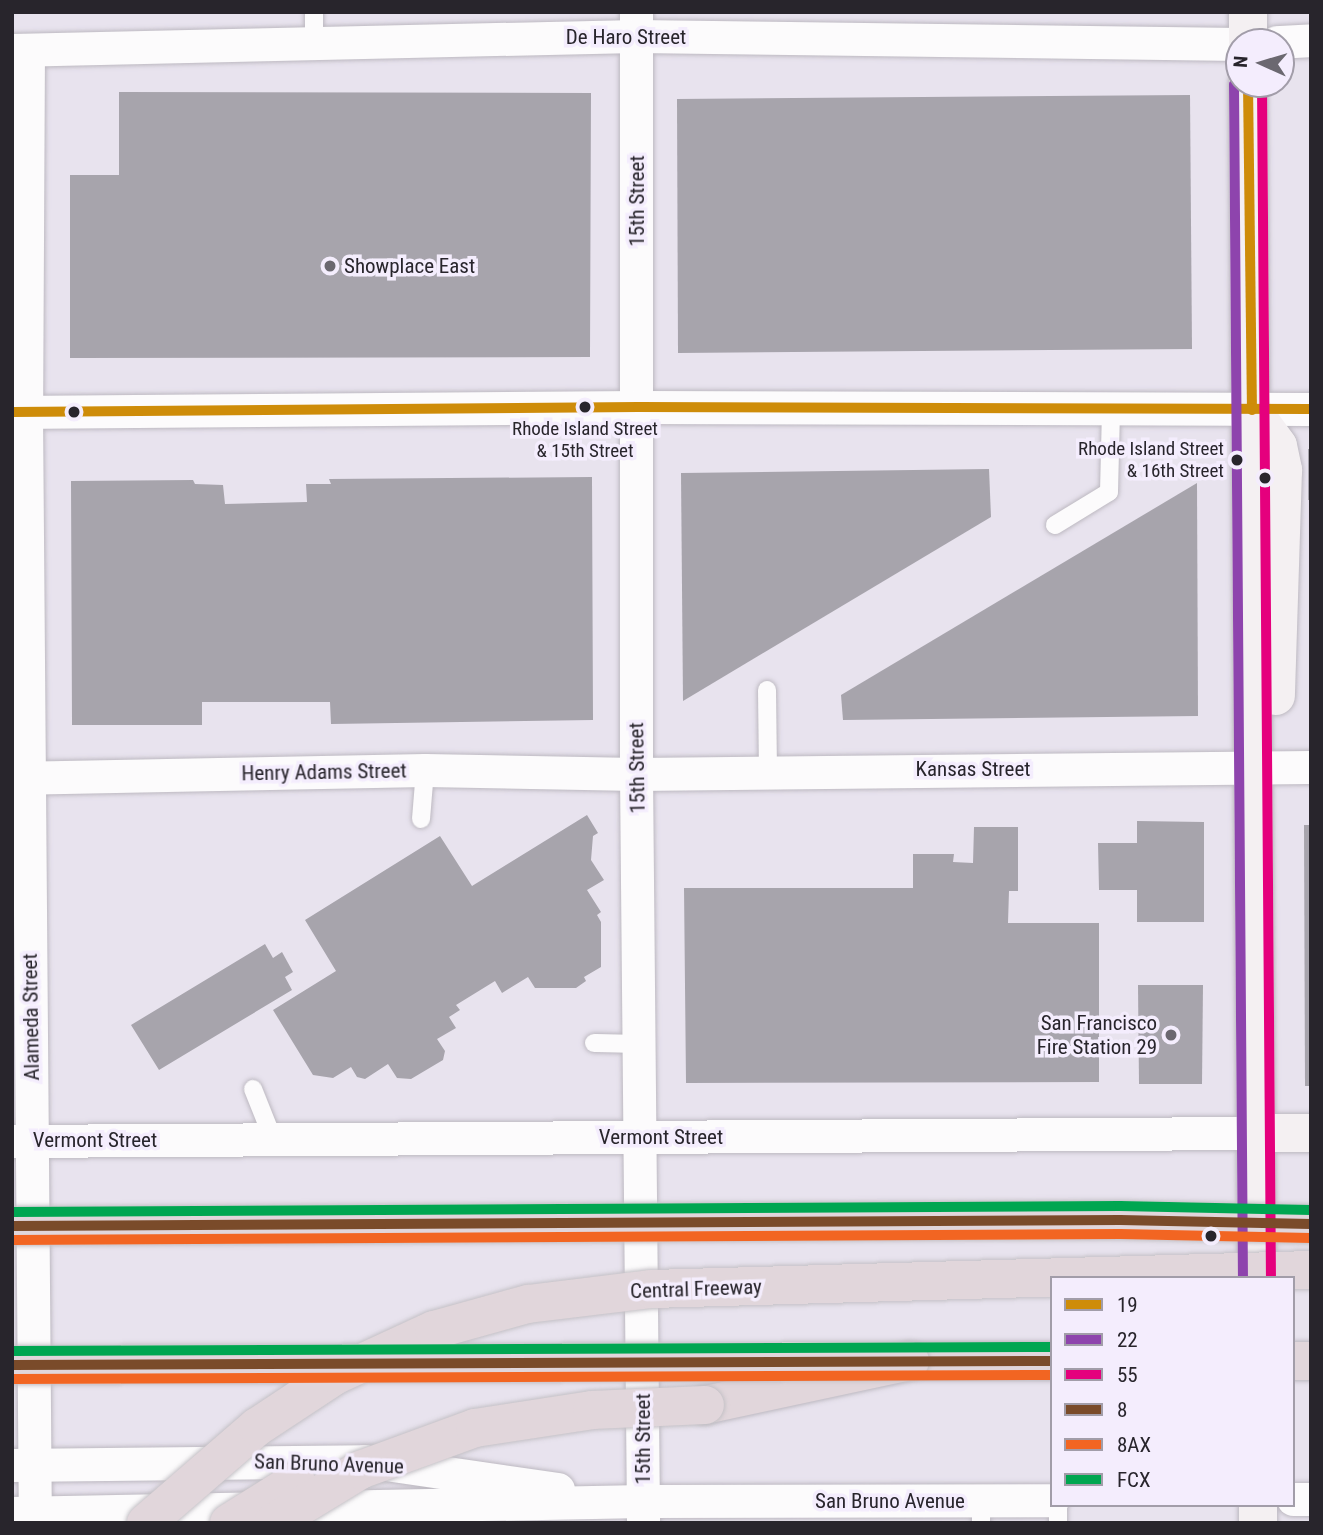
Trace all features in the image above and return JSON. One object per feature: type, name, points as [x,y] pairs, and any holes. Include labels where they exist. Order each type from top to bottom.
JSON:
[{"type":"highway","points":[[12,1226],[1120,1220],[1311,1224]]},
{"type":"highway","name":"Central Freeway","points":[[1103,1276],[1311,1270]]},
{"type":"highway","name":"Central Freeway","points":[[146,1523],[248,1434],[336,1375],[434,1330],[528,1304],[652,1289],[1050,1278]]},
{"type":"highway","points":[[229,1523],[316,1470],[394,1438],[511,1413],[705,1405],[909,1361]]},
{"type":"highway","points":[[12,1365],[1050,1361]]},
{"type":"highway","points":[[272,1523],[360,1470],[436,1440],[515,1420],[592,1410]]},
{"type":"main road","points":[[1248,98],[1258,1276]]},
{"type":"main road","name":"Vermont Street","points":[[1257,1133],[1311,1133]]},
{"type":"street","name":"De Haro Street","points":[[20,50],[314,28],[636,24],[1225,44]]},
{"type":"street","name":"15th Street","points":[[636,24],[636,774],[642,1044],[643,1512]]},
{"type":"street","name":"Alameda Street","points":[[20,50],[23,1464],[27,1516]]},
{"type":"street","points":[[19,412],[638,407],[1111,411],[1311,409]]},
{"type":"street","name":"Kansas Street","points":[[636,774],[768,770],[1311,767]]},
{"type":"street","name":"Henry Adams Street","points":[[21,778],[425,770],[636,774]]},
{"type":"street","name":"Vermont Street","points":[[23,1141],[1257,1133]]},
{"type":"street","name":"San Bruno Avenue","points":[[23,1464],[365,1461],[643,1512]]},
{"type":"street","name":"San Bruno Avenue","points":[[27,1516],[981,1512],[1050,1500]]},
{"type":"lane","points":[[1055,524],[1109,492],[1111,411]]},
{"type":"lane","points":[[767,690],[768,770]]},
{"type":"lane","points":[[421,819],[425,770]]},
{"type":"lane","points":[[594,1043],[642,1044]]},
{"type":"lane","points":[[253,1088],[273,1139]]},
{"type":"shaded area","points":[[1308,449],[1311,449],[1311,708],[1310,708]]},
{"type":"building","name":"Showplace East","points":[[119,92],[591,93],[590,357],[70,358],[70,175],[119,175]]},
{"type":"building","points":[[1190,95],[1192,349],[678,353],[677,99]]},
{"type":"building","points":[[1308,449],[1311,449],[1311,500],[1308,500]]},
{"type":"building","points":[[989,469],[991,517],[683,701],[681,473]]},
{"type":"building","points":[[592,477],[593,720],[331,724],[330,702],[202,702],[202,725],[72,725],[71,481],[193,480],[195,484],[223,485],[225,504],[307,502],[306,484],[331,484],[329,479]]},
{"type":"building","points":[[1197,483],[1198,716],[843,720],[841,695]]},
{"type":"building","points":[[587,815],[598,833],[593,836],[591,860],[604,880],[587,890],[601,912],[597,915],[601,922],[601,967],[584,977],[586,981],[576,988],[535,988],[528,977],[502,993],[495,981],[456,1005],[460,1010],[449,1017],[456,1028],[437,1039],[445,1051],[443,1060],[411,1079],[397,1078],[388,1064],[365,1079],[357,1077],[351,1067],[333,1078],[313,1075],[273,1010],[336,971],[305,920],[440,836],[472,886]]},
{"type":"building","points":[[1137,821],[1204,822],[1204,922],[1137,922],[1137,890],[1099,890],[1098,843],[1137,843]]},
{"type":"building","points":[[1304,825],[1311,825],[1311,1086],[1305,1086]]},
{"type":"building","points":[[974,827],[1018,827],[1018,891],[1009,891],[1008,923],[1099,923],[1099,1082],[686,1083],[684,888],[913,888],[913,854],[954,854],[953,862],[973,863]]},
{"type":"building","points":[[265,944],[273,958],[282,952],[293,972],[285,977],[292,990],[159,1070],[131,1025]]},
{"type":"building","name":"San Francisco Fire Station 29","points":[[1138,985],[1203,985],[1202,1084],[1139,1084]]},
{"type":"transit line","name":"22","points":[[1234,98],[1243,1276]]},
{"type":"transit line","name":"19","points":[[1248,98],[1252,410]]},
{"type":"transit line","name":"55","points":[[1262,98],[1271,1276]]},
{"type":"transit line","name":"19","points":[[12,412],[638,407],[1311,409]]},
{"type":"transit line","name":"FCX","points":[[12,1212],[1120,1206],[1311,1210]]},
{"type":"transit line","name":"8","points":[[12,1226],[1120,1220],[1311,1224]]},
{"type":"transit line","name":"8AX","points":[[12,1240],[1120,1234],[1311,1238]]},
{"type":"transit line","name":"FCX","points":[[12,1351],[1050,1347]]},
{"type":"transit line","name":"8","points":[[12,1365],[1050,1361]]},
{"type":"transit line","name":"8AX","points":[[12,1379],[1050,1375]]},
{"type":"place","name":"Showplace East","points":[[330,266]]},
{"type":"place","name":"Rhode Island Street & 15th Street","points":[[585,407]]},
{"type":"place","name":"Rhode Island Street & 16th Street","points":[[1237,460]]},
{"type":"place","name":"San Francisco Fire Station 29","points":[[1171,1035]]}]
